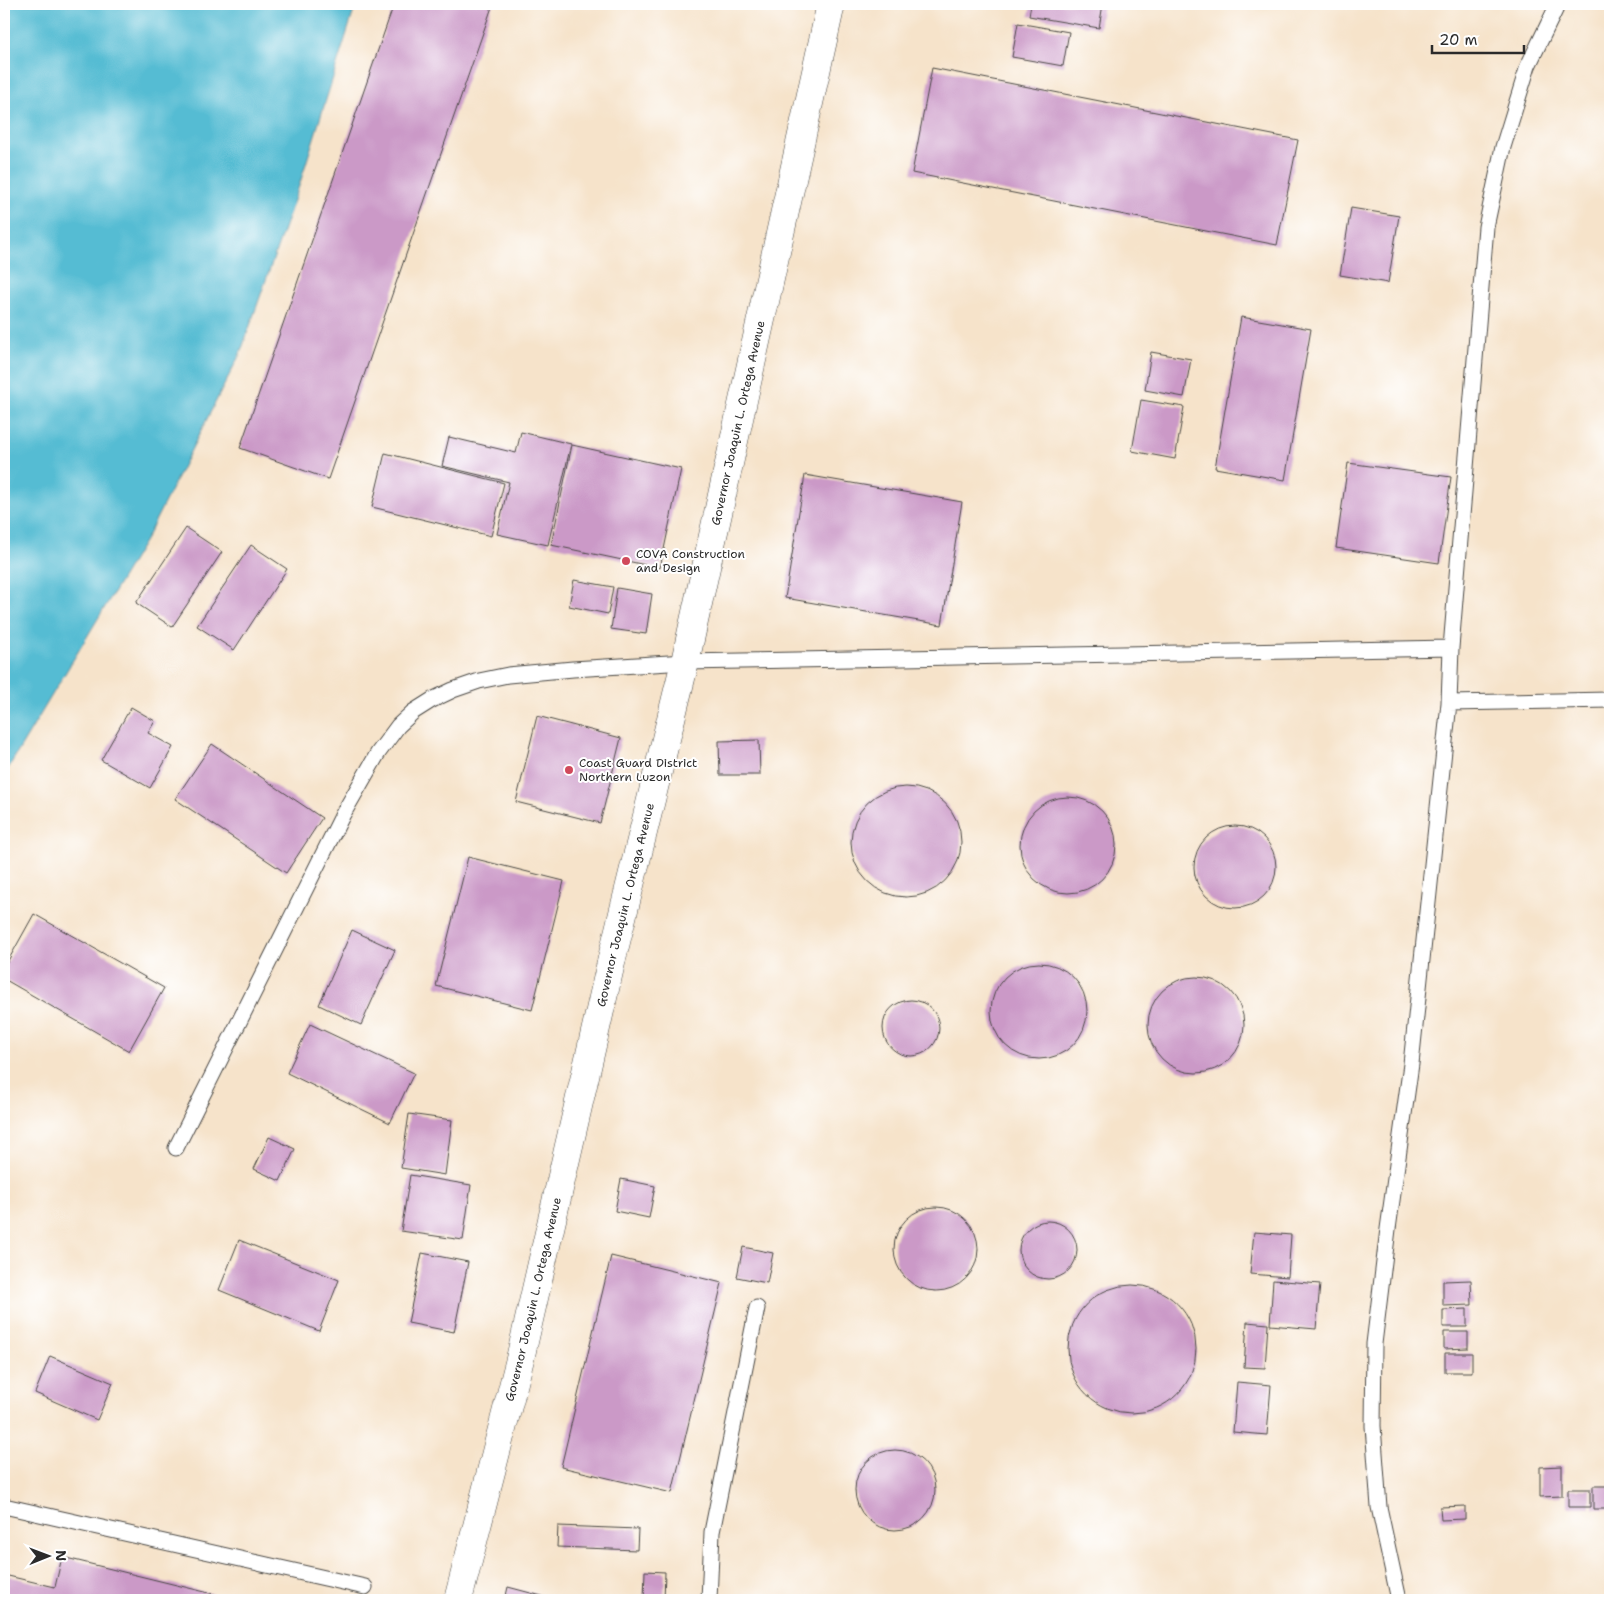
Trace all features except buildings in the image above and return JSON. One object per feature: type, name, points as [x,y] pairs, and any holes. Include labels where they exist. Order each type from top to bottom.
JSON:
[{"type":"street","name":"Governor Joaquin L. Ortega Avenue","points":[[458,1600],[520,1358],[613,954],[685,662],[831,4]]},
{"type":"lane","points":[[1399,1600],[1379,1507],[1373,1426],[1374,1344],[1411,1064],[1449,703],[1451,648],[1486,227],[1503,148],[1528,66],[1558,4]]},
{"type":"lane","points":[[176,1148],[343,814],[378,753],[398,726],[413,712],[452,690],[479,681],[508,675],[685,662],[1451,648]]},
{"type":"lane","points":[[1449,703],[1610,700]]},
{"type":"lane","points":[[709,1600],[712,1532],[757,1308]]},
{"type":"lane","points":[[4,1506],[365,1587]]},
{"type":"water","points":[[4,4],[356,4],[299,186],[240,354],[147,537],[4,775]]},
{"type":"place","name":"COVA Construction and Design","points":[[626,561]]},
{"type":"place","name":"Coast Guard District Northern Luzon","points":[[569,770]]}]
